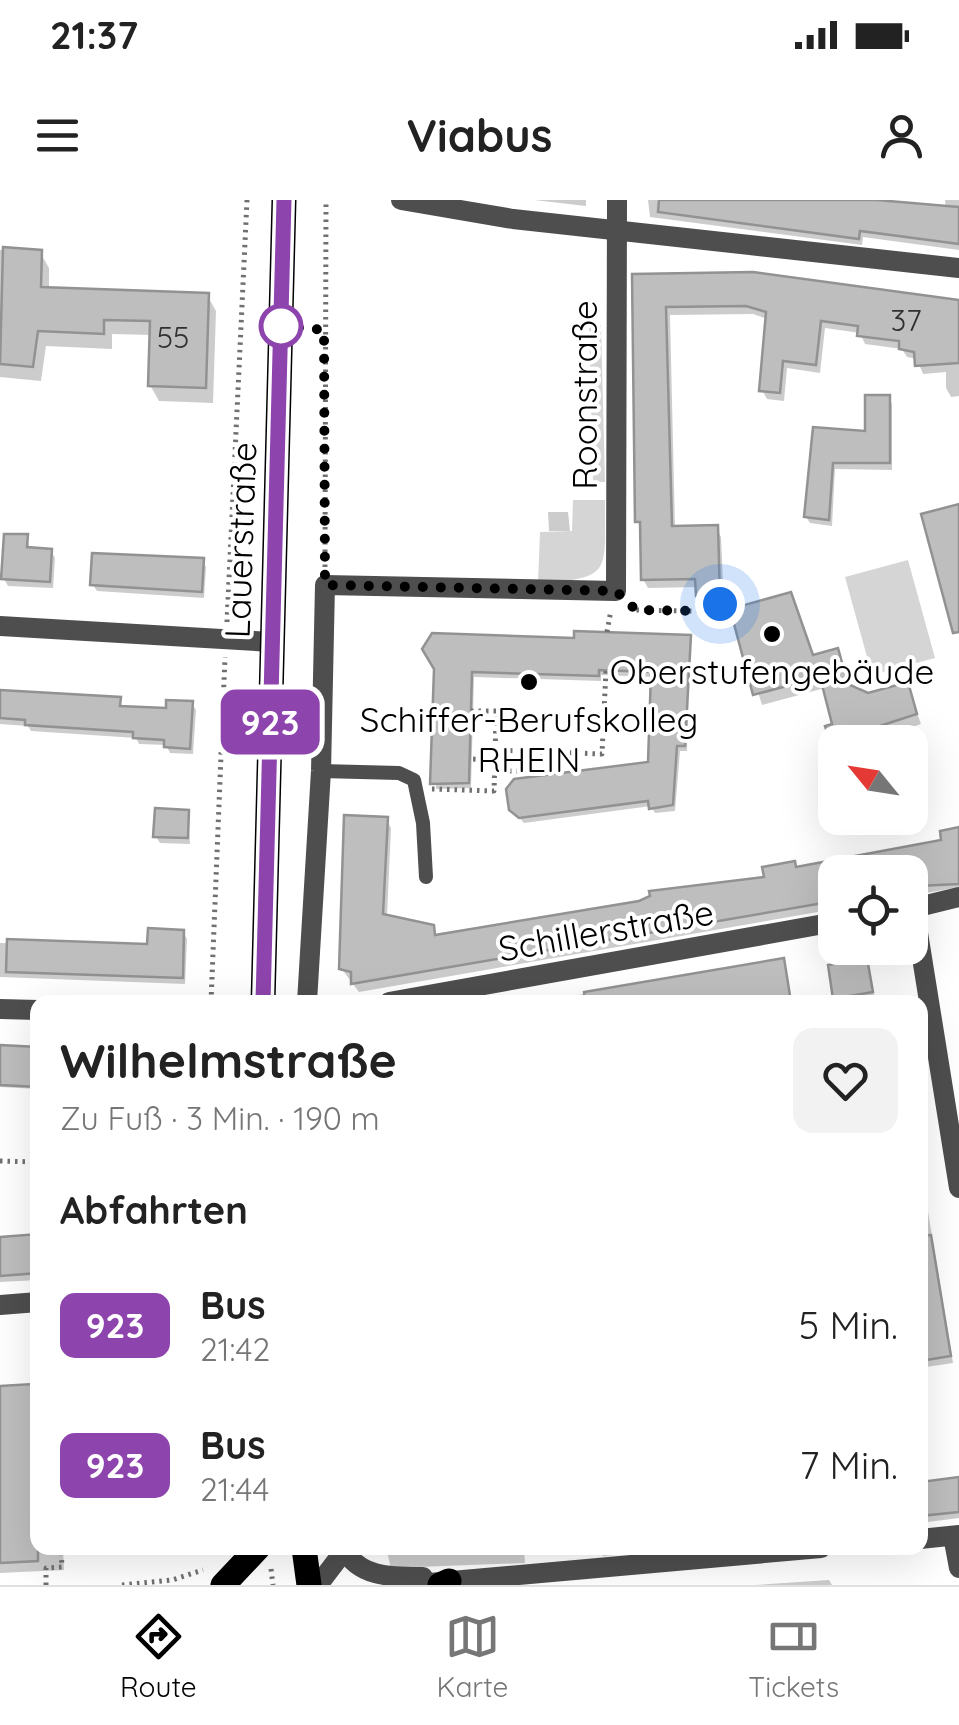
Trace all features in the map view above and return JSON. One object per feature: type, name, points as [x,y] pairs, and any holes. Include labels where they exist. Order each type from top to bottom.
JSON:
[{"type":"main road","name":"Lauerstraße","points":[[263,995],[284,200]]},
{"type":"main road","points":[[217,1576],[248,1555]]},
{"type":"main road","points":[[305,1555],[309,1585]]},
{"type":"street","points":[[401,200],[617,230],[959,268]]},
{"type":"street","name":"Roonstraße","points":[[616,591],[617,200]]},
{"type":"street","points":[[307,995],[321,771],[325,585],[616,591]]},
{"type":"street","points":[[0,626],[272,642]]},
{"type":"street","points":[[928,904],[959,897]]},
{"type":"street","name":"Schillerstraße","points":[[428,995],[818,925]]},
{"type":"street","points":[[922,965],[927,995]]},
{"type":"street","points":[[928,1003],[959,1188]]},
{"type":"street","points":[[0,1009],[30,1010]]},
{"type":"street","points":[[0,1305],[30,1303]]},
{"type":"street","points":[[928,1537],[956,1535],[959,1568]]},
{"type":"street","points":[[318,1585],[340,1555]]},
{"type":"street","points":[[349,1555],[361,1567],[382,1577],[444,1583]]},
{"type":"street","points":[[407,1585],[746,1555]]},
{"type":"lane","points":[[321,771],[408,775],[419,789],[426,877]]},
{"type":"path","points":[[211,995],[247,200]]},
{"type":"path","points":[[325,585],[326,200]]},
{"type":"path","points":[[616,591],[636,610],[696,611],[720,604]]},
{"type":"path","points":[[495,750],[602,758],[606,670]]},
{"type":"path","points":[[419,789],[494,791],[496,711],[471,711]]},
{"type":"path","points":[[470,759],[495,760]]},
{"type":"path","points":[[494,771],[520,771]]},
{"type":"path","points":[[0,1161],[30,1162]]},
{"type":"path","points":[[46,1585],[46,1568],[62,1567],[61,1555]]},
{"type":"path","points":[[122,1585],[217,1576]]},
{"type":"shaded area","points":[[589,325],[601,325],[605,482],[593,482]]},
{"type":"shaded area","points":[[573,500],[605,500],[604,556],[600,566],[593,574],[581,578],[538,582],[540,532],[572,531]]},
{"type":"shaded area","points":[[908,560],[935,658],[872,675],[845,577]]},
{"type":"building","points":[[659,200],[877,200],[959,207],[959,244],[860,231],[859,239],[658,212]]},
{"type":"building","points":[[3,247],[42,250],[41,287],[209,293],[206,388],[148,386],[150,321],[104,320],[104,334],[38,331],[33,367],[0,364]]},
{"type":"building","points":[[753,272],[959,300],[959,363],[915,366],[914,352],[899,349],[899,341],[857,336],[858,326],[821,321],[816,365],[783,361],[780,393],[759,391],[766,312],[746,306],[666,307],[672,526],[718,525],[720,596],[696,596],[695,579],[641,580],[640,522],[635,522],[632,274]]},
{"type":"building","points":[[865,395],[890,395],[890,463],[833,463],[829,520],[804,517],[813,427],[865,431]]},
{"type":"building","points":[[959,504],[959,632],[953,633],[921,514]]},
{"type":"building","points":[[4,534],[28,534],[27,547],[52,549],[50,582],[1,579]]},
{"type":"building","points":[[92,553],[204,558],[202,592],[90,585]]},
{"type":"building","points":[[791,592],[813,655],[838,648],[848,684],[868,693],[908,682],[917,714],[883,725],[828,725],[832,724],[820,677],[753,695],[730,609]]},
{"type":"building","points":[[574,631],[691,635],[685,746],[677,746],[673,805],[649,809],[648,801],[519,818],[509,810],[506,789],[514,779],[648,762],[651,672],[599,670],[599,676],[472,672],[469,783],[430,784],[434,669],[422,649],[432,633],[574,638]]},
{"type":"building","points":[[0,690],[121,697],[120,706],[166,708],[166,700],[193,701],[190,749],[164,747],[164,740],[133,738],[133,732],[25,725],[25,720],[0,718]]},
{"type":"building","points":[[155,808],[189,810],[188,838],[153,837]]},
{"type":"building","points":[[344,815],[388,817],[383,914],[434,925],[435,935],[639,901],[650,896],[649,891],[764,877],[762,867],[795,861],[796,867],[818,863],[818,904],[351,984],[351,972],[339,969]]},
{"type":"building","points":[[959,827],[959,884],[928,886],[928,855],[860,855],[941,840],[940,831]]},
{"type":"building","points":[[148,928],[184,930],[183,978],[6,972],[7,939],[147,944]]},
{"type":"building","points":[[784,958],[790,995],[584,995],[584,992]]},
{"type":"building","points":[[828,965],[868,965],[873,992],[832,995]]},
{"type":"building","points":[[0,1045],[30,1047],[30,1087],[0,1085]]},
{"type":"building","points":[[30,1235],[30,1274],[0,1276],[0,1237]]},
{"type":"building","points":[[928,1235],[951,1356],[928,1360]]},
{"type":"building","points":[[30,1384],[30,1555],[38,1555],[38,1561],[0,1563],[0,1386]]},
{"type":"building","points":[[959,1477],[959,1512],[928,1515],[928,1481]]},
{"type":"bus line","name":"923","points":[[263,995],[284,200]]},
{"type":"place","name":"Oberstufengebäude","points":[[772,634]]},
{"type":"place","name":"Schiffer-Berufskolleg RHEIN","points":[[529,682]]},
{"type":"route","points":[[281,326],[324,330],[325,585],[418,590],[616,591],[636,610],[696,611],[720,604]]}]
